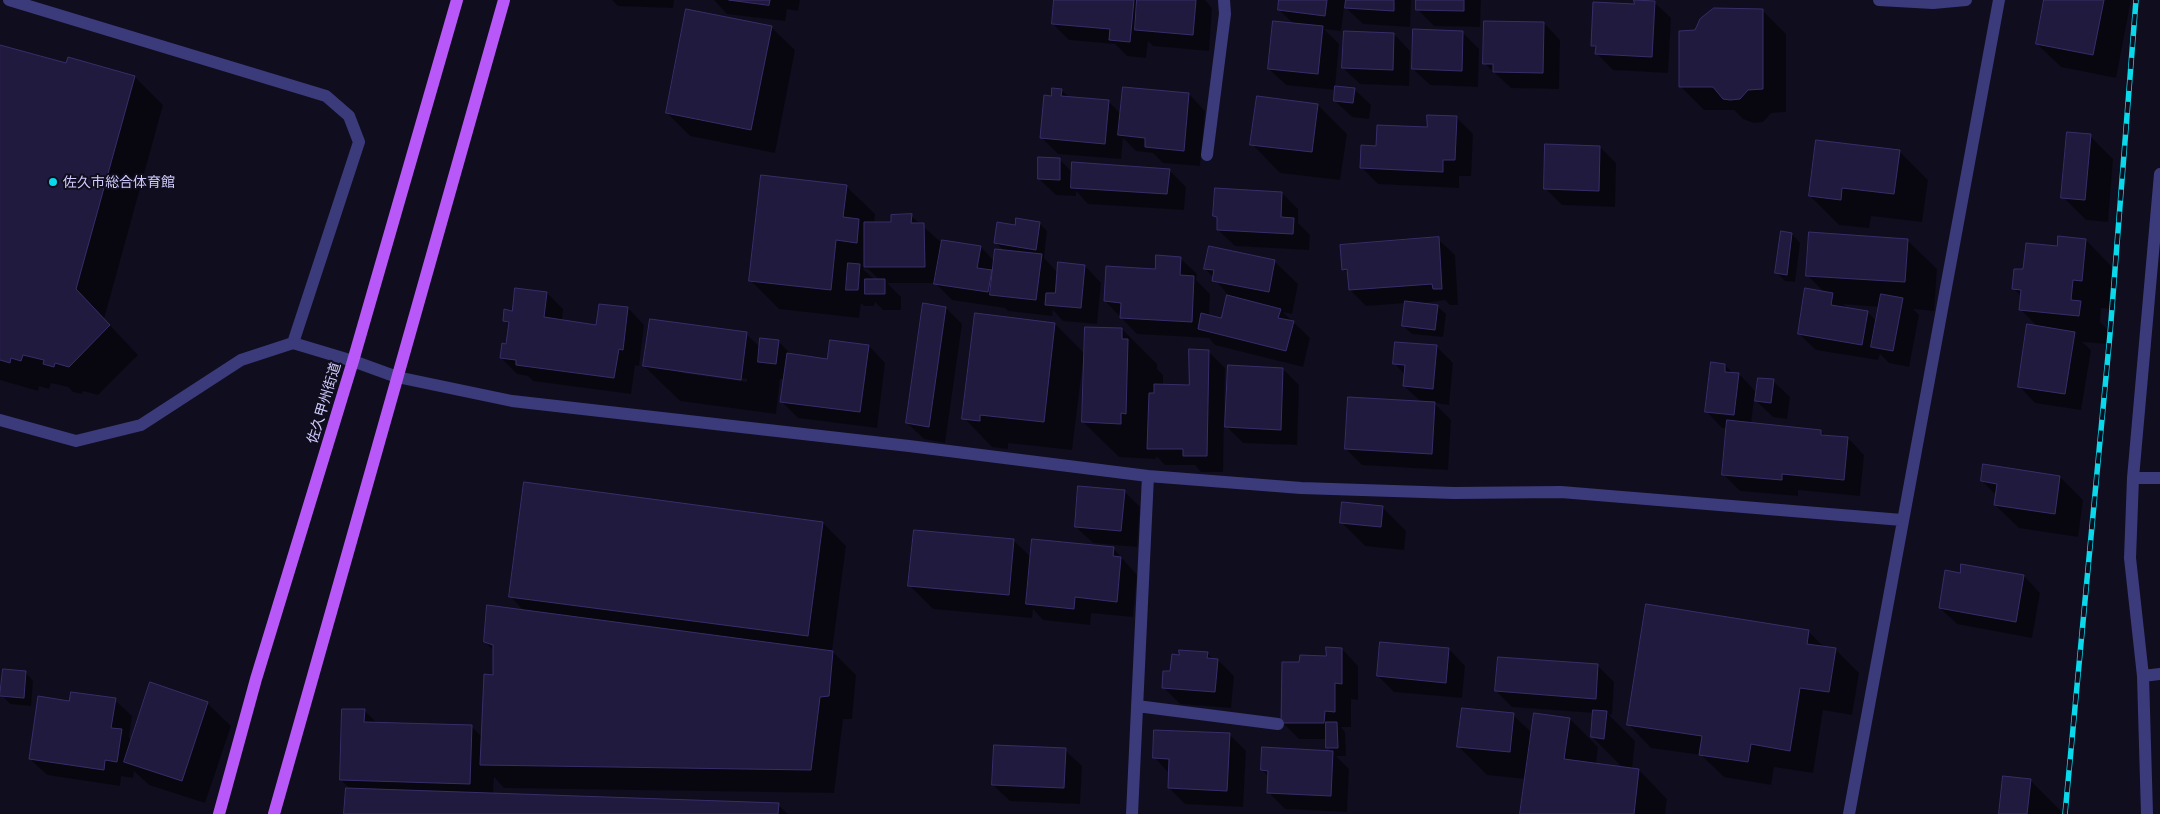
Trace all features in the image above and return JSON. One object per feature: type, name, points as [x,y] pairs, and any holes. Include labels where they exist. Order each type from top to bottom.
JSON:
[{"type":"main road","name":"佐久甲州街道","points":[[219,814],[256,679],[352,361],[457,0]]},
{"type":"main road","points":[[274,814],[504,0]]},
{"type":"street","points":[[9,0],[326,96],[349,116],[359,142],[293,343]]},
{"type":"street","points":[[1207,155],[1225,14],[1224,0]]},
{"type":"street","points":[[1878,0],[1933,4],[1966,0]]},
{"type":"street","points":[[1849,814],[1999,0]]},
{"type":"street","points":[[2147,814],[2143,676],[2130,558],[2133,478],[2160,174]]},
{"type":"street","points":[[0,420],[76,441],[141,424],[241,360],[293,343],[397,377],[512,401],[909,446],[1148,476],[1302,488],[1454,493],[1562,492],[1902,520]]},
{"type":"street","points":[[1132,814],[1148,476]]},
{"type":"street","points":[[2133,478],[2160,478]]},
{"type":"street","points":[[2143,676],[2160,674]]},
{"type":"street","points":[[1137,706],[1278,724]]},
{"type":"building","points":[[729,0],[770,0],[769,5]]},
{"type":"building","points":[[1054,0],[1134,0],[1130,42],[1109,40],[1110,29],[1052,24]]},
{"type":"building","points":[[1137,0],[1196,0],[1193,35],[1135,30]]},
{"type":"building","points":[[1279,0],[1327,0],[1325,16],[1278,10]]},
{"type":"building","points":[[1346,0],[1394,0],[1394,11],[1345,8]]},
{"type":"building","points":[[1416,0],[1464,0],[1464,11],[1416,10]]},
{"type":"building","points":[[1634,0],[1655,1],[1652,57],[1595,54],[1596,46],[1591,46],[1593,2],[1634,4]]},
{"type":"building","points":[[2044,0],[2104,0],[2093,55],[2036,44]]},
{"type":"building","points":[[1714,8],[1763,9],[1763,89],[1748,90],[1740,99],[1730,100],[1723,99],[1713,87],[1679,87],[1679,31],[1695,30],[1700,19]]},
{"type":"building","points":[[686,9],[772,26],[751,130],[666,113]]},
{"type":"building","points":[[1273,21],[1323,26],[1318,74],[1268,69]]},
{"type":"building","points":[[1484,21],[1544,22],[1543,73],[1493,72],[1493,64],[1483,64]]},
{"type":"building","points":[[1413,29],[1463,31],[1462,71],[1412,69]]},
{"type":"building","points":[[1344,31],[1394,33],[1393,70],[1342,68]]},
{"type":"building","name":"佐久市総合体育館","points":[[0,45],[66,63],[68,57],[135,76],[76,289],[110,325],[69,367],[55,363],[54,367],[43,364],[44,360],[23,355],[21,361],[11,358],[10,363],[0,360]]},
{"type":"building","points":[[1335,86],[1355,88],[1353,103],[1334,101]]},
{"type":"building","points":[[1123,87],[1189,93],[1184,151],[1145,147],[1145,138],[1118,135]]},
{"type":"building","points":[[1052,88],[1062,89],[1061,96],[1109,100],[1105,144],[1040,138],[1044,95],[1051,96]]},
{"type":"building","points":[[1257,96],[1318,104],[1312,152],[1250,145]]},
{"type":"building","points":[[1427,115],[1457,116],[1455,160],[1443,160],[1443,172],[1360,168],[1361,145],[1376,146],[1377,125],[1427,127]]},
{"type":"building","points":[[2067,132],[2091,134],[2085,200],[2061,198]]},
{"type":"building","points":[[1816,140],[1900,150],[1894,194],[1842,188],[1841,200],[1809,196]]},
{"type":"building","points":[[1545,144],[1600,146],[1599,191],[1544,189]]},
{"type":"building","points":[[1038,157],[1060,158],[1060,180],[1038,179]]},
{"type":"building","points":[[1072,162],[1170,169],[1167,194],[1071,188]]},
{"type":"building","points":[[761,175],[847,185],[843,217],[859,219],[857,243],[836,240],[831,290],[749,281]]},
{"type":"building","points":[[1215,188],[1282,192],[1281,217],[1294,218],[1293,234],[1217,230],[1217,217],[1213,216]]},
{"type":"building","points":[[912,214],[911,223],[924,223],[925,267],[864,267],[864,222],[891,222],[891,215]]},
{"type":"building","points":[[1016,218],[1040,222],[1036,250],[994,243],[997,222],[1015,225]]},
{"type":"building","points":[[1781,231],[1792,233],[1787,275],[1775,273]]},
{"type":"building","points":[[1809,232],[1908,239],[1905,282],[1806,276]]},
{"type":"building","points":[[2058,236],[2086,239],[2082,281],[2073,280],[2071,300],[2081,301],[2079,316],[2019,310],[2021,290],[2012,289],[2014,269],[2023,269],[2026,243],[2057,246]]},
{"type":"building","points":[[1439,237],[1442,289],[1433,289],[1432,284],[1349,290],[1347,269],[1342,270],[1340,245]]},
{"type":"building","points":[[942,240],[981,246],[977,268],[992,270],[988,292],[934,284]]},
{"type":"building","points":[[1209,246],[1275,260],[1269,292],[1212,281],[1214,270],[1204,269]]},
{"type":"building","points":[[995,249],[1042,254],[1036,300],[990,295]]},
{"type":"building","points":[[1156,255],[1181,257],[1180,275],[1194,276],[1192,322],[1120,318],[1121,303],[1104,301],[1106,266],[1155,269]]},
{"type":"building","points":[[1058,262],[1085,265],[1081,308],[1045,305],[1046,293],[1055,293]]},
{"type":"building","points":[[848,263],[860,264],[858,290],[846,290]]},
{"type":"building","points":[[865,279],[885,279],[885,294],[865,294]]},
{"type":"building","points":[[515,288],[547,292],[544,317],[596,325],[599,304],[628,307],[623,350],[619,349],[614,378],[516,365],[516,360],[500,358],[502,343],[506,344],[509,322],[503,321],[504,309],[512,311]]},
{"type":"building","points":[[1805,288],[1833,293],[1831,305],[1868,311],[1862,345],[1798,334]]},
{"type":"building","points":[[1881,294],[1903,298],[1893,351],[1871,347]]},
{"type":"building","points":[[1227,295],[1281,309],[1278,318],[1294,321],[1286,351],[1198,329],[1201,313],[1221,318]]},
{"type":"building","points":[[1405,301],[1438,305],[1435,330],[1402,326]]},
{"type":"building","points":[[923,303],[946,307],[929,427],[906,423]]},
{"type":"building","points":[[975,313],[1055,323],[1044,422],[980,415],[980,421],[962,419]]},
{"type":"building","points":[[650,319],[747,332],[741,380],[643,366]]},
{"type":"building","points":[[2027,324],[2075,332],[2065,394],[2018,387]]},
{"type":"building","points":[[1085,327],[1122,328],[1122,339],[1128,339],[1126,414],[1121,413],[1121,424],[1082,422]]},
{"type":"building","points":[[760,338],[779,340],[776,364],[758,362]]},
{"type":"building","points":[[830,340],[869,345],[860,412],[780,402],[787,353],[827,359]]},
{"type":"building","points":[[1395,342],[1437,345],[1433,389],[1403,386],[1405,365],[1393,364]]},
{"type":"building","points":[[1189,349],[1209,350],[1207,456],[1183,456],[1183,449],[1147,449],[1149,393],[1154,393],[1154,384],[1189,385]]},
{"type":"building","points":[[1711,362],[1725,364],[1725,372],[1739,373],[1734,415],[1705,412]]},
{"type":"building","points":[[1228,365],[1283,368],[1281,430],[1225,427]]},
{"type":"building","points":[[1758,378],[1774,379],[1771,403],[1755,401]]},
{"type":"building","points":[[1348,397],[1435,402],[1432,454],[1345,449]]},
{"type":"building","points":[[1727,420],[1821,430],[1821,435],[1848,437],[1844,480],[1782,474],[1782,480],[1722,475]]},
{"type":"building","points":[[1983,464],[2060,476],[2055,514],[1994,505],[1997,484],[1981,481]]},
{"type":"building","points":[[524,482],[823,522],[808,636],[509,597]]},
{"type":"building","points":[[1078,486],[1125,490],[1121,531],[1075,527]]},
{"type":"building","points":[[1342,502],[1383,506],[1381,527],[1340,523]]},
{"type":"building","points":[[914,530],[1014,539],[1009,595],[908,586]]},
{"type":"building","points":[[1032,539],[1114,547],[1113,556],[1121,557],[1117,602],[1075,597],[1074,609],[1026,604]]},
{"type":"building","points":[[1961,564],[2024,575],[2016,622],[1939,608],[1945,570],[1960,573]]},
{"type":"building","points":[[1646,604],[1809,630],[1807,644],[1836,648],[1829,692],[1800,688],[1790,751],[1751,744],[1748,762],[1699,755],[1702,736],[1627,725]]},
{"type":"building","points":[[487,605],[833,651],[829,696],[820,697],[811,770],[480,765],[484,674],[493,675],[493,645],[484,642]]},
{"type":"building","points":[[1380,642],[1449,648],[1446,683],[1377,676]]},
{"type":"building","points":[[1326,647],[1342,648],[1342,684],[1335,683],[1335,712],[1325,711],[1324,723],[1281,723],[1282,662],[1299,662],[1300,655],[1326,656]]},
{"type":"building","points":[[1179,650],[1208,652],[1207,658],[1218,659],[1215,692],[1162,688],[1163,671],[1170,671],[1172,654],[1179,655]]},
{"type":"building","points":[[1498,657],[1598,664],[1596,699],[1495,691]]},
{"type":"building","points":[[3,669],[26,671],[24,698],[0,696]]},
{"type":"building","points":[[150,682],[208,702],[182,781],[124,762]]},
{"type":"building","points":[[71,692],[116,698],[111,728],[122,729],[117,762],[105,760],[104,770],[29,759],[38,696],[69,701]]},
{"type":"building","points":[[1462,708],[1514,713],[1510,752],[1457,747]]},
{"type":"building","points":[[342,709],[365,709],[364,722],[472,725],[470,784],[340,780]]},
{"type":"building","points":[[1593,710],[1607,711],[1604,739],[1591,737]]},
{"type":"building","points":[[1534,713],[1570,718],[1564,759],[1639,769],[1634,814],[1520,814]]},
{"type":"building","points":[[1326,722],[1337,722],[1338,748],[1326,748]]},
{"type":"building","points":[[1154,730],[1230,733],[1227,791],[1168,788],[1169,759],[1153,758]]},
{"type":"building","points":[[994,745],[1066,748],[1064,788],[992,785]]},
{"type":"building","points":[[1262,747],[1333,751],[1331,796],[1267,793],[1268,771],[1261,770]]},
{"type":"building","points":[[2003,776],[2031,779],[2027,814],[1999,814]]},
{"type":"building","points":[[346,788],[779,803],[778,814],[344,814]]},
{"type":"railway","points":[[2065,814],[2110,334],[2136,0]]},
{"type":"place","name":"佐久市総合体育館","points":[[53,182]]}]
